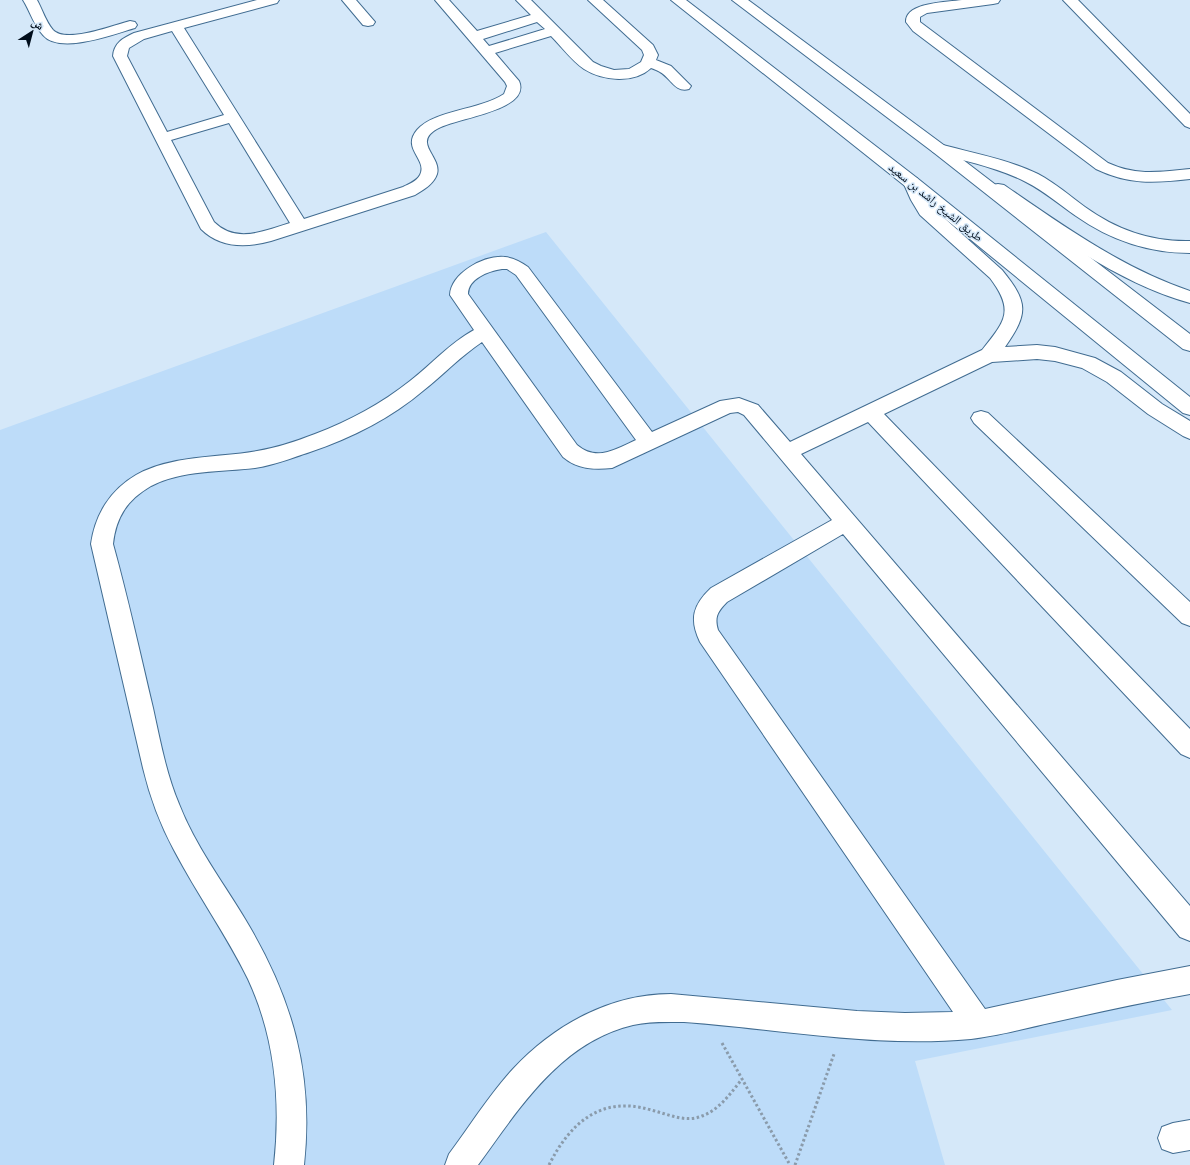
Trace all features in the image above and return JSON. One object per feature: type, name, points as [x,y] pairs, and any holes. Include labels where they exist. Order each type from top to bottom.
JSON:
[{"type":"main road","points":[[30,0],[48,33],[57,38],[77,38],[130,25]]},
{"type":"main road","points":[[272,0],[139,36],[126,42],[120,51],[120,56],[207,225],[217,235],[234,240],[254,240],[409,191],[420,185],[428,178],[430,170],[428,162],[420,150],[418,143],[419,137],[424,130],[441,122],[499,104],[511,96],[514,91],[512,81],[442,0]]},
{"type":"main road","points":[[350,0],[368,22]]},
{"type":"main road","points":[[523,0],[588,65],[596,71],[621,75],[633,73],[643,68],[649,62],[651,55],[648,48],[595,0]]},
{"type":"main road","name":"طريق الشيخ راشد بن سعيد","points":[[678,0],[911,182],[1190,408]]},
{"type":"main road","points":[[739,0],[939,149],[1190,344]]},
{"type":"main road","points":[[748,0],[746,5],[818,60]]},
{"type":"main road","points":[[994,0],[925,9],[915,13],[912,16],[912,20],[918,28],[1096,162],[1112,172],[1135,178],[1190,174]]},
{"type":"main road","points":[[1070,0],[1190,123]]},
{"type":"main road","points":[[474,37],[540,17]]},
{"type":"main road","points":[[524,22],[521,28],[522,31],[530,36],[536,37]]},
{"type":"main road","points":[[176,26],[300,226]]},
{"type":"main road","points":[[486,51],[554,31]]},
{"type":"main road","points":[[649,62],[666,69],[684,86]]},
{"type":"main road","points":[[163,138],[232,117]]},
{"type":"main road","points":[[939,149],[1009,169],[1032,179],[1087,216],[1116,233],[1149,243],[1181,247],[1190,246]]},
{"type":"main road","points":[[939,149],[1073,240],[1157,286],[1190,296]]},
{"type":"main road","points":[[911,182],[926,211],[996,274],[1006,285],[1012,297],[1015,309],[1013,321],[1007,332],[989,354]]},
{"type":"main road","points":[[648,443],[522,271],[517,267],[502,263],[470,275],[460,285],[458,290],[459,295],[570,451],[577,457],[594,462],[608,461],[648,443],[727,406],[739,405],[751,410],[1190,927]]},
{"type":"main road","points":[[289,1165],[292,1117],[290,1077],[283,1040],[273,1006],[246,947],[177,830],[158,779],[102,544],[106,519],[123,495],[146,479],[168,471],[254,460],[304,446],[338,434],[392,405],[469,342],[486,332]]},
{"type":"main road","points":[[787,452],[989,354],[1037,352],[1055,354],[1088,363],[1114,377],[1155,409],[1190,431]]},
{"type":"main road","points":[[870,412],[1190,746]]},
{"type":"main road","points":[[981,418],[1190,616]]},
{"type":"main road","points":[[846,522],[719,595],[710,602],[705,612],[705,627],[708,635],[979,1024]]},
{"type":"main road","points":[[460,1165],[501,1106],[523,1080],[547,1056],[574,1035],[604,1021],[634,1011],[666,1008],[704,1009],[883,1027],[979,1024],[1153,986],[1190,980]]},
{"type":"path","points":[[704,1009],[790,1165]]},
{"type":"path","points":[[795,1165],[844,1024]]},
{"type":"path","points":[[549,1165],[566,1134],[581,1120],[598,1110],[614,1106],[632,1105],[674,1117],[688,1119],[695,1118],[713,1110],[742,1079]]},
{"type":"shaded area","points":[[546,232],[1172,1010],[915,1061],[945,1165],[0,1165],[0,430]]}]
